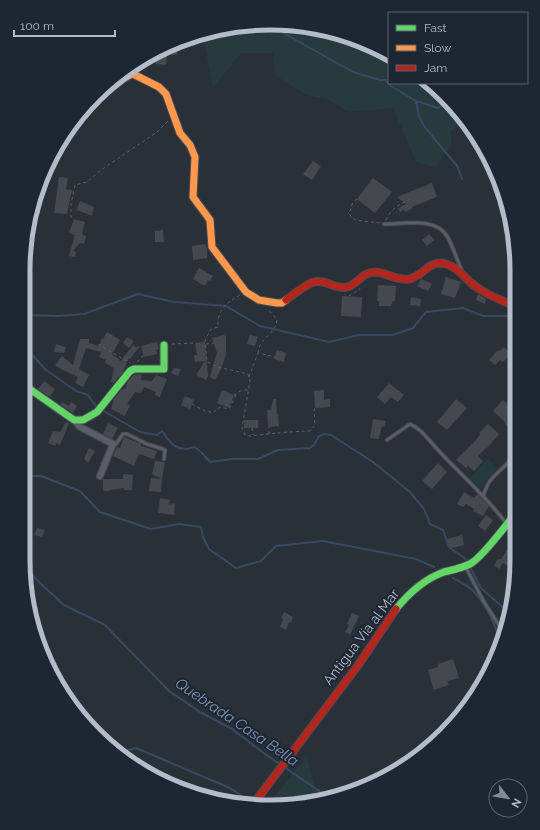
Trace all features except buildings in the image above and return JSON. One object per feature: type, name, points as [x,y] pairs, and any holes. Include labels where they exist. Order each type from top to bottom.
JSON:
[{"type":"street","points":[[132,74],[159,87],[166,94],[180,133],[190,145],[195,157],[193,197],[210,220],[212,247],[246,292],[259,300],[277,304],[282,303],[313,282],[318,281],[340,288],[345,288],[350,286],[360,277],[372,272],[378,272],[405,280],[411,279],[416,277],[433,262],[446,263],[462,273],[480,289],[510,303]]},
{"type":"street","points":[[74,420],[83,420],[97,412],[130,371],[134,369],[164,369],[164,345]]},
{"type":"street","points":[[30,389],[74,420],[80,427],[111,441],[113,445],[100,476]]},
{"type":"street","name":"Antigua Vía al Mar","points":[[257,799],[359,664],[403,600],[415,588],[428,580],[471,564],[481,556],[493,539],[510,521]]},
{"type":"lane","points":[[384,224],[427,223],[438,227],[446,235],[462,273]]},
{"type":"lane","points":[[387,440],[410,424],[415,426],[494,507],[507,525]]},
{"type":"lane","points":[[113,445],[116,444],[123,434],[127,434],[147,444],[165,450],[164,459]]},
{"type":"lane","points":[[483,496],[489,482],[510,461]]},
{"type":"lane","points":[[465,566],[484,602],[500,627]]},
{"type":"path","points":[[70,218],[75,185],[87,182],[101,170],[157,132],[174,115]]},
{"type":"path","points":[[357,199],[353,202],[349,214],[354,220],[384,224],[390,212],[397,206],[409,200]]},
{"type":"path","points":[[246,292],[231,300],[222,309],[218,318],[218,327],[211,329],[205,340],[205,344],[207,362],[218,367],[248,374],[249,378]]},
{"type":"path","points":[[259,300],[274,315],[277,322],[274,331],[261,342],[249,378],[242,428],[245,435],[310,431],[315,425],[315,408]]},
{"type":"path","points":[[164,345],[195,343]]},
{"type":"path","points":[[205,344],[214,343]]},
{"type":"path","points":[[99,344],[134,366]]},
{"type":"path","points":[[258,353],[275,357]]},
{"type":"path","points":[[234,395],[242,390],[248,390]]},
{"type":"path","points":[[192,404],[202,410],[213,412],[220,407],[230,408],[238,393]]},
{"type":"path","points":[[269,427],[269,434]]},
{"type":"path","points":[[252,428],[253,435]]},
{"type":"green space","points":[[270,30],[301,32],[332,38],[362,48],[388,61],[388,84],[421,84],[440,100],[461,125],[451,131],[451,147],[435,167],[416,162],[393,108],[349,112],[327,99],[306,95],[276,76],[273,53],[241,53],[213,88],[203,40],[239,32]]},
{"type":"green space","points":[[488,459],[498,468],[480,488],[470,478]]},
{"type":"green space","points":[[307,757],[317,795],[301,798],[271,800]]},
{"type":"waterway","points":[[279,31],[353,72],[380,80],[386,80],[388,82]]},
{"type":"waterway","points":[[389,84],[416,101],[419,117],[424,126],[457,166],[462,179]]},
{"type":"waterway","points":[[416,101],[438,108],[443,104]]},
{"type":"waterway","points":[[30,315],[58,316],[84,314],[138,294],[174,302],[226,306],[260,326],[329,342],[359,335],[393,335],[413,328],[426,312],[463,308],[483,316],[510,316]]},
{"type":"waterway","points":[[30,353],[46,370],[76,391],[88,395],[98,409]]},
{"type":"waterway","points":[[102,410],[140,432],[157,435],[162,431],[169,441],[178,448],[187,449],[195,447],[210,462],[232,459],[258,459],[278,450],[310,448],[314,445],[319,436],[324,434],[331,435],[373,462],[410,492],[424,509],[430,524],[443,530],[449,547],[467,560]]},
{"type":"waterway","points":[[30,476],[41,476],[80,491],[100,512],[151,529],[179,524],[201,527],[203,537],[209,549],[236,568],[261,561],[276,546],[323,541],[416,559],[434,567]]},
{"type":"waterway","points":[[471,569],[481,588],[505,609]]},
{"type":"waterway","name":"Quebrada Casa Bella","points":[[31,573],[64,605],[105,625],[169,691],[200,712],[232,729],[265,754],[323,794]]},
{"type":"waterway","points":[[453,578],[472,590],[479,598],[494,624],[498,635]]},
{"type":"waterway","points":[[125,751],[136,748],[230,788],[246,798]]},
{"type":"traffic: fast","points":[[30,389],[74,420],[83,420],[97,412],[130,371],[134,369],[164,369],[164,345]]},
{"type":"traffic: fast","points":[[396,609],[406,597],[430,578],[475,561],[510,520]]},
{"type":"traffic: slow","points":[[131,74],[159,87],[166,94],[180,133],[190,145],[195,157],[193,197],[210,220],[212,247],[246,292],[259,300],[277,303],[282,303],[286,300]]},
{"type":"traffic: jam","points":[[286,300],[303,287],[318,281],[343,288],[351,285],[367,274],[376,272],[400,279],[409,279],[419,275],[431,266],[440,263],[454,268],[484,292],[510,304]]},
{"type":"traffic: jam","points":[[257,799],[359,664],[396,609]]}]
